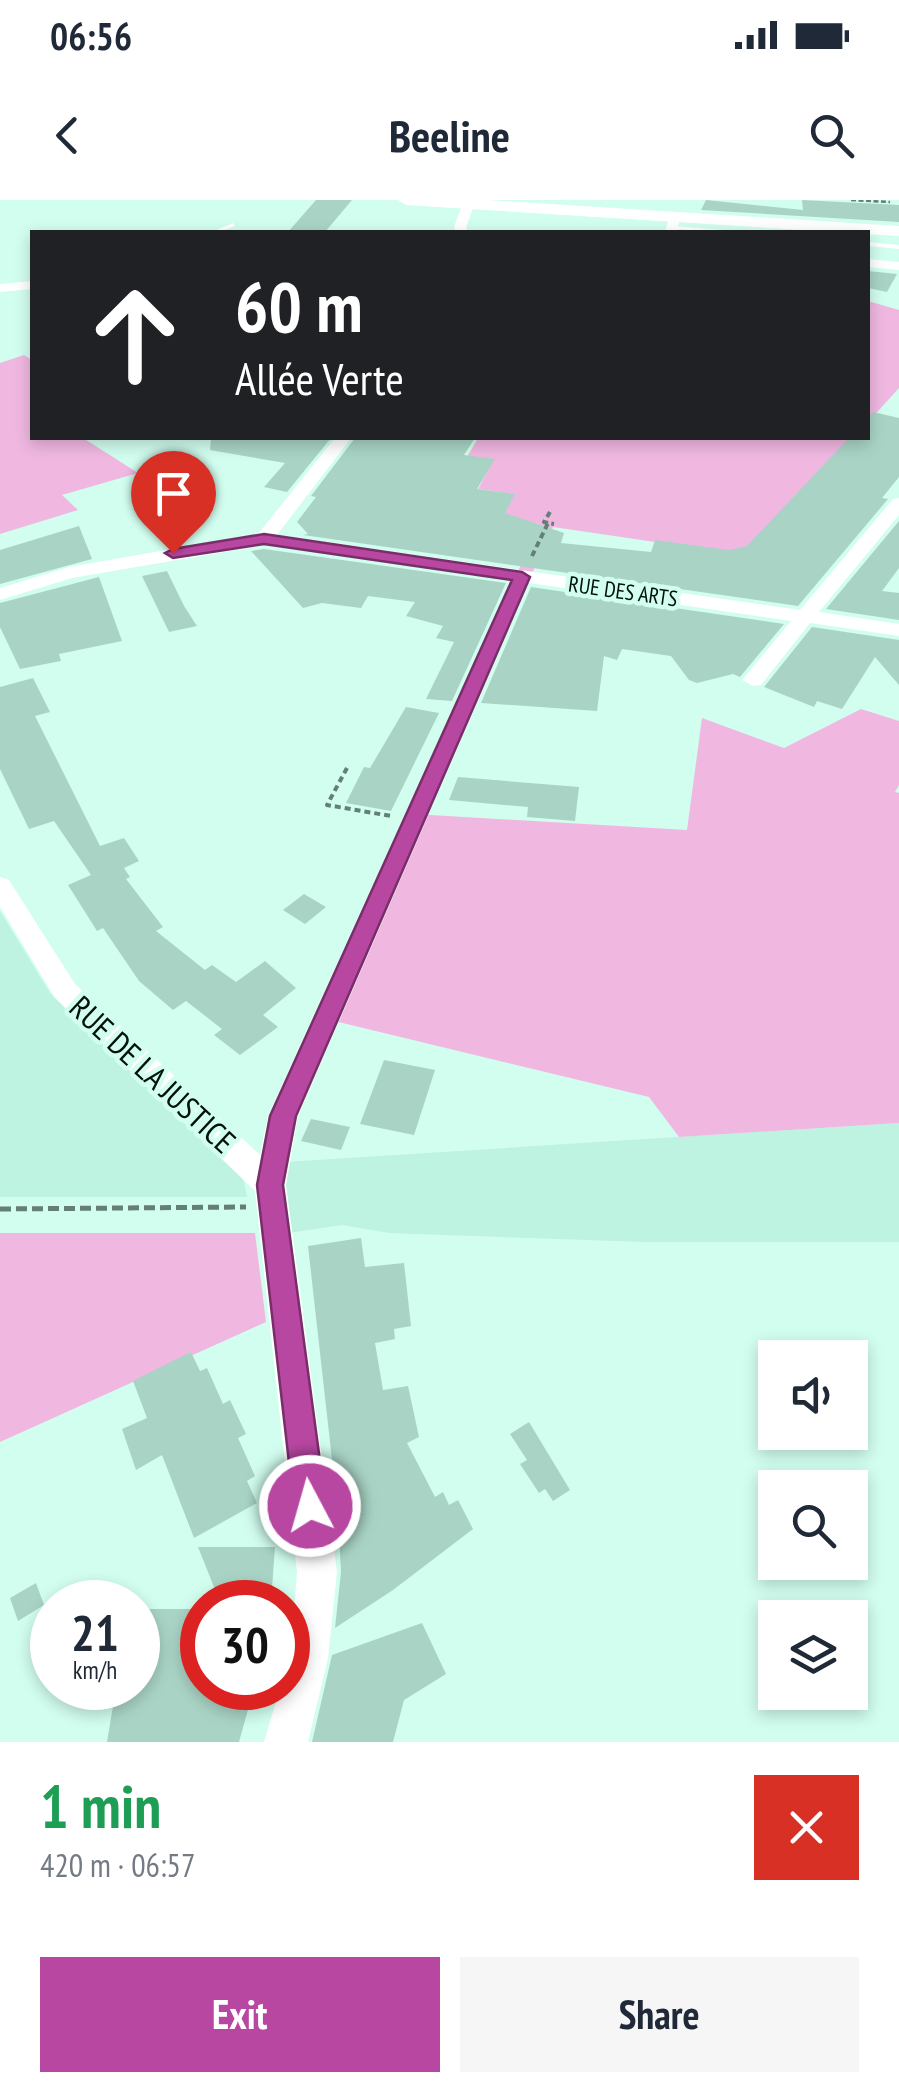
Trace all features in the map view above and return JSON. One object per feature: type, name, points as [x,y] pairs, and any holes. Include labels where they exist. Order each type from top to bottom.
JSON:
[{"type":"street","points":[[406,200],[526,204],[673,226],[854,230]]},
{"type":"street","points":[[461,230],[470,202]]},
{"type":"street","points":[[870,230],[899,231]]},
{"type":"street","points":[[870,262],[899,266]]},
{"type":"street","points":[[0,288],[30,285]]},
{"type":"street","points":[[264,539],[341,440]]},
{"type":"street","points":[[754,680],[899,502]]},
{"type":"street","name":"RUE DES ARTS","points":[[0,594],[69,572],[264,539],[899,630]]},
{"type":"street","points":[[286,1742],[299,1704],[313,1632],[317,1572],[272,1196],[283,1116],[522,577]]},
{"type":"street","name":"RUE DE LA JUSTICE","points":[[0,886],[65,992],[272,1196]]},
{"type":"lane","points":[[219,230],[232,225]]},
{"type":"lane","points":[[673,226],[707,230]]},
{"type":"lane","points":[[870,244],[899,247]]},
{"type":"path","points":[[851,200],[890,202]]},
{"type":"path","points":[[522,577],[551,523],[544,522],[550,512]]},
{"type":"path","points":[[346,768],[327,805],[412,820]]},
{"type":"path","points":[[0,1210],[272,1196]]},
{"type":"shaded area","points":[[870,302],[899,310],[899,388],[870,420]]},
{"type":"shaded area","points":[[24,355],[30,359],[30,440],[86,440],[138,473],[62,495],[78,510],[0,534],[0,363]]},
{"type":"shaded area","points":[[477,440],[851,440],[753,544],[730,553],[553,527],[530,578],[516,576],[539,524],[499,519],[513,494],[478,489],[493,461],[467,457]]},
{"type":"shaded area","points":[[861,709],[899,721],[899,785],[895,792],[899,793],[899,1123],[679,1137],[649,1097],[326,1019],[414,814],[687,830],[702,718],[784,748]]},
{"type":"shaded area","points":[[0,911],[50,993],[241,1168],[247,1197],[0,1197]]},
{"type":"shaded area","points":[[899,1123],[899,1242],[645,1242],[389,1233],[342,1225],[288,1233],[285,1162]]},
{"type":"shaded area","points":[[0,1233],[255,1233],[266,1322],[0,1442]]},
{"type":"building","points":[[316,200],[352,200],[327,230],[290,230]]},
{"type":"building","points":[[706,200],[803,210],[802,200],[899,205],[899,222],[701,210]]},
{"type":"building","points":[[870,271],[897,274],[887,292],[870,288]]},
{"type":"building","points":[[873,412],[899,418],[899,477],[882,498],[888,499],[798,606],[303,535],[308,534],[297,522],[316,497],[311,496],[353,440],[474,440],[464,455],[495,459],[477,489],[515,494],[505,513],[564,533],[561,543],[651,552],[655,540],[729,550],[747,546],[847,440],[870,440]]},
{"type":"building","points":[[211,440],[329,440],[287,492],[264,487],[285,463],[210,450]]},
{"type":"building","points":[[899,521],[899,568],[882,591],[899,593],[899,620],[826,609]]},
{"type":"building","points":[[79,526],[92,559],[0,584],[0,550]]},
{"type":"building","points":[[264,549],[506,583],[452,701],[426,699],[454,642],[436,638],[443,626],[406,616],[415,602],[368,596],[361,608],[322,603],[303,608],[251,551]]},
{"type":"building","points":[[167,571],[197,626],[169,632],[142,576]]},
{"type":"building","points":[[99,577],[122,641],[59,654],[61,661],[20,669],[0,627],[0,603]]},
{"type":"building","points":[[531,587],[784,624],[740,677],[733,674],[697,683],[689,680],[671,656],[622,649],[617,660],[604,656],[597,711],[481,703]]},
{"type":"building","points":[[812,627],[899,640],[899,685],[875,657],[842,709],[817,701],[814,707],[764,687]]},
{"type":"building","points":[[33,678],[50,712],[35,716],[100,846],[124,838],[139,861],[124,868],[130,877],[126,879],[163,927],[156,931],[205,970],[212,965],[236,982],[265,961],[296,988],[263,1015],[278,1027],[240,1055],[214,1035],[222,1029],[186,1001],[173,1010],[139,981],[103,928],[97,931],[68,885],[91,875],[54,821],[29,829],[0,769],[0,687]]},
{"type":"building","points":[[406,707],[439,713],[391,811],[346,803],[364,767],[370,768]]},
{"type":"building","points":[[458,777],[579,787],[575,821],[527,817],[528,807],[449,800]]},
{"type":"building","points":[[304,894],[326,907],[305,924],[283,910]]},
{"type":"building","points":[[384,1060],[435,1070],[414,1135],[360,1124]]},
{"type":"building","points":[[311,1119],[350,1127],[341,1150],[301,1141]]},
{"type":"building","points":[[361,1238],[365,1267],[404,1263],[411,1326],[394,1329],[395,1339],[375,1343],[383,1390],[408,1386],[419,1437],[407,1443],[435,1497],[443,1492],[449,1505],[458,1500],[473,1529],[335,1628],[341,1572],[338,1513],[308,1246]]},
{"type":"building","points":[[191,1352],[200,1371],[207,1368],[223,1404],[230,1400],[246,1434],[238,1438],[255,1476],[247,1481],[257,1503],[194,1538],[162,1455],[136,1470],[122,1429],[147,1418],[133,1381]]},
{"type":"building","points":[[529,1422],[570,1490],[553,1501],[545,1489],[539,1493],[520,1464],[527,1460],[510,1434]]},
{"type":"building","points":[[198,1547],[275,1547],[273,1580],[211,1580]]},
{"type":"building","points":[[30,1586],[30,1614],[18,1621],[10,1598]]},
{"type":"building","points":[[160,1609],[180,1609],[180,1710],[248,1710],[239,1742],[107,1742],[112,1710],[160,1710]]},
{"type":"building","points":[[422,1623],[446,1674],[404,1700],[393,1742],[312,1742],[332,1655]]},
{"type":"route","points":[[173,553],[264,539],[522,577],[283,1116],[271,1167],[270,1185],[310,1506]]}]
